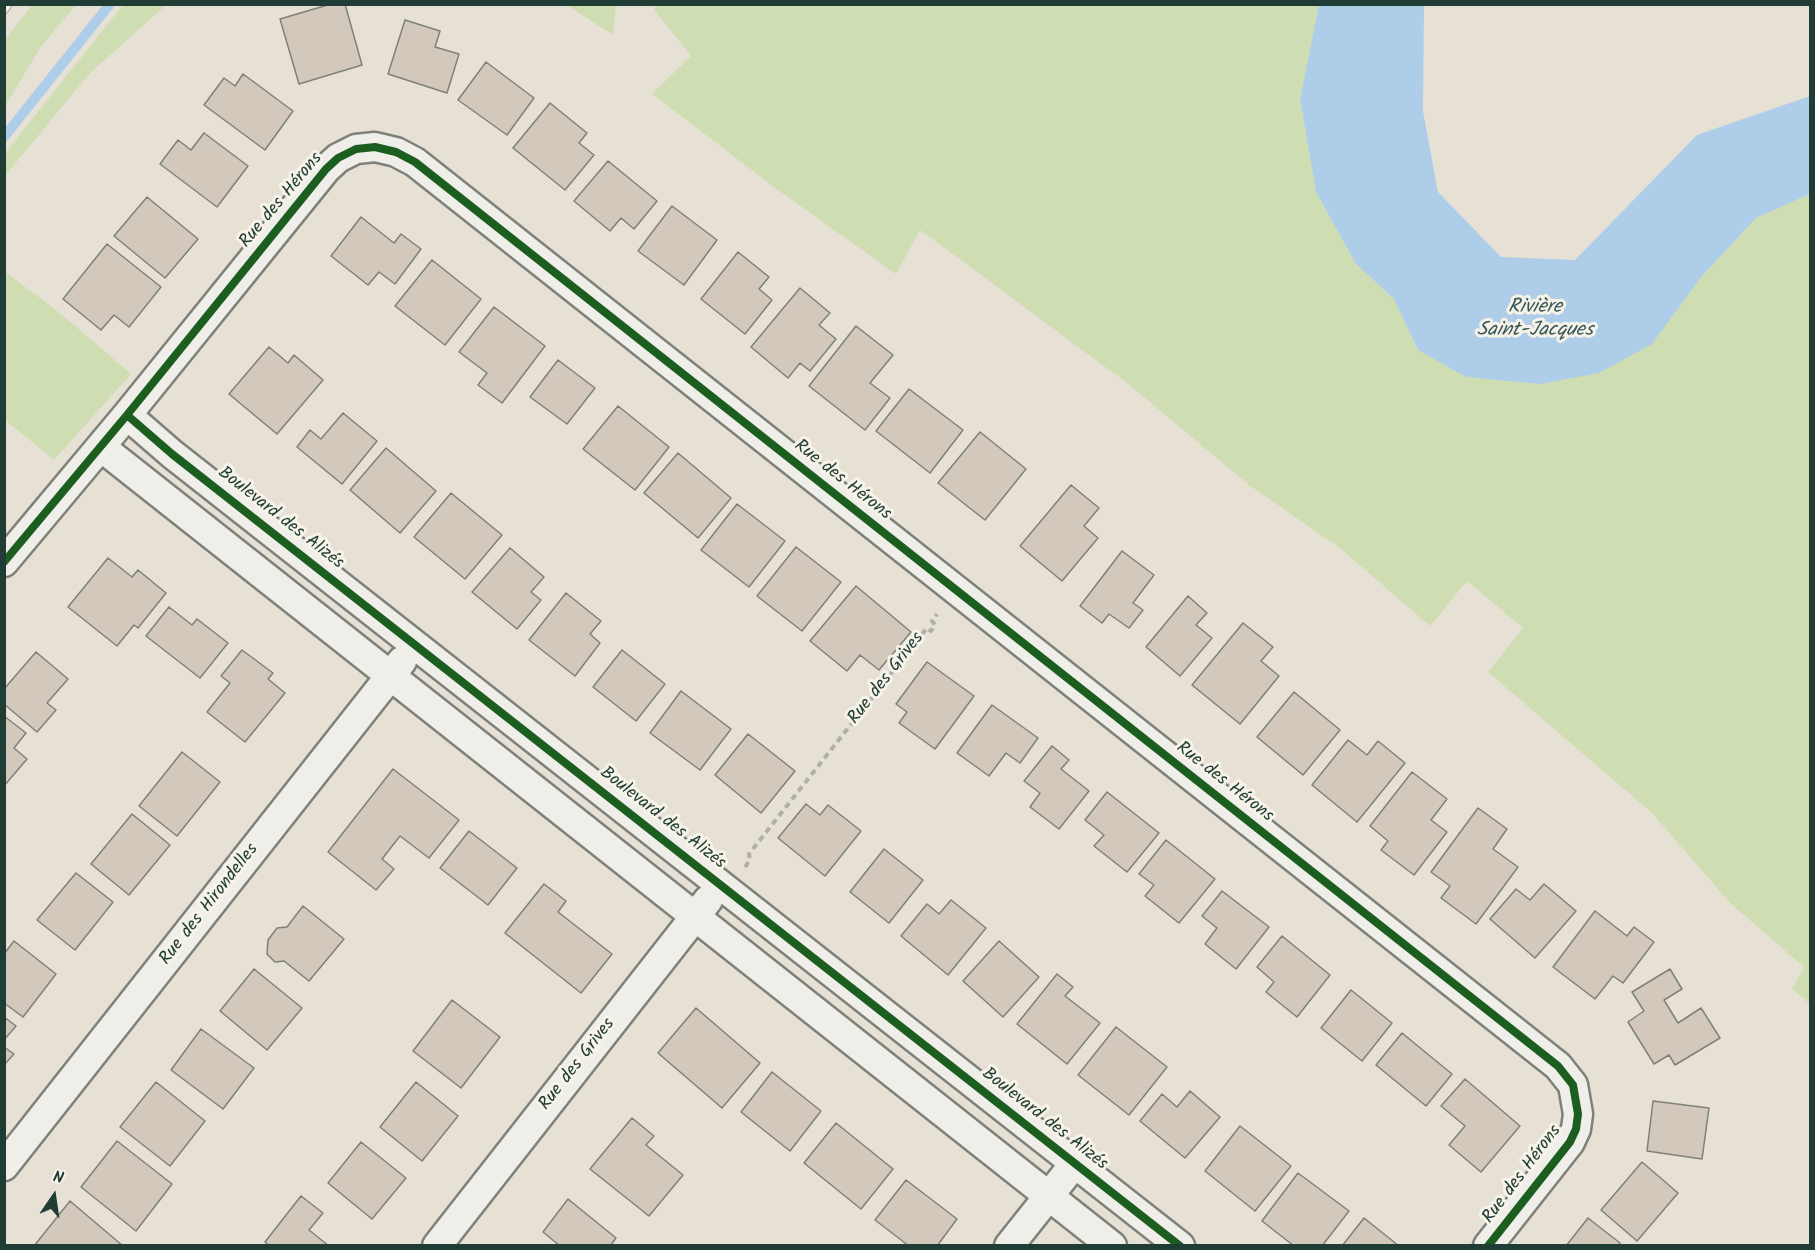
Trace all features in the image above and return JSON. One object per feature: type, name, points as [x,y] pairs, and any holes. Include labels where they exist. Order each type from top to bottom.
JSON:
[{"type":"street","name":"Rue des Hérons","points":[[4,562],[101,447],[332,163],[356,149],[375,147],[396,152],[415,162],[1567,1075],[1573,1085],[1578,1114],[1576,1129],[1570,1142],[1488,1245]]},
{"type":"street","name":"Boulevard des Alizés","points":[[127,415],[172,454],[416,644],[732,877],[1075,1163],[1180,1245]]},
{"type":"street","points":[[101,447],[1112,1245]]},
{"type":"street","name":"Rue des Hirondelles","points":[[4,1166],[416,644]]},
{"type":"street","name":"Rue des Grives","points":[[437,1245],[695,916],[732,877]]},
{"type":"street","points":[[1009,1245],[1075,1163]]},
{"type":"green space","points":[[32,5],[76,5],[42,45],[5,106],[5,40]]},
{"type":"green space","points":[[123,5],[166,5],[89,74],[5,176],[5,153]]},
{"type":"green space","points":[[567,5],[616,5],[613,35]]},
{"type":"green space","points":[[655,5],[1319,5],[1300,99],[1316,192],[1356,264],[1394,299],[1418,350],[1702,276],[1756,218],[1810,194],[1810,1004],[1792,989],[1804,967],[1730,903],[1652,813],[1488,672],[1523,628],[1467,581],[1430,626],[1341,549],[1249,485],[1127,383],[920,230],[896,274],[778,190],[652,94],[691,56],[655,11]]},
{"type":"green space","points":[[4,271],[60,313],[131,374],[54,460],[5,420]]},
{"type":"water","name":"Rivière Saint-Jacques","points":[[1319,5],[1424,5],[1423,111],[1438,192],[1501,257],[1575,260],[1697,135],[1810,96],[1810,194],[1756,218],[1702,276],[1652,344],[1599,373],[1540,384],[1466,377],[1418,350],[1394,299],[1356,264],[1316,192],[1300,99]]},
{"type":"building","points":[[331,4],[345,4],[362,65],[299,84],[280,19]]},
{"type":"building","points":[[405,20],[440,31],[435,47],[459,54],[447,93],[388,74]]},
{"type":"building","points":[[486,62],[534,98],[507,135],[458,100]]},
{"type":"building","points":[[243,74],[293,111],[265,150],[204,105],[224,78],[235,86]]},
{"type":"building","points":[[550,103],[587,133],[579,143],[594,155],[565,190],[513,148]]},
{"type":"building","points":[[204,133],[248,166],[217,207],[160,164],[178,140],[191,150]]},
{"type":"building","points":[[608,161],[657,201],[634,229],[621,218],[610,231],[574,201]]},
{"type":"building","points":[[147,197],[198,239],[165,278],[114,236]]},
{"type":"building","points":[[672,206],[717,240],[684,285],[638,251]]},
{"type":"building","points":[[361,217],[394,243],[401,234],[421,249],[395,284],[379,272],[368,285],[331,256]]},
{"type":"building","points":[[107,244],[161,287],[129,327],[114,315],[101,330],[63,299]]},
{"type":"building","points":[[738,252],[769,277],[759,289],[772,300],[745,334],[701,299]]},
{"type":"building","points":[[432,260],[481,299],[445,345],[395,306]]},
{"type":"building","points":[[800,288],[830,313],[819,325],[836,339],[810,371],[800,363],[788,378],[751,347]]},
{"type":"building","points":[[494,307],[545,346],[502,403],[478,385],[487,373],[459,352]]},
{"type":"building","points":[[856,326],[893,355],[870,383],[890,398],[865,430],[809,386]]},
{"type":"building","points":[[269,347],[288,363],[294,355],[323,380],[277,434],[229,394]]},
{"type":"building","points":[[558,360],[595,388],[567,424],[530,397]]},
{"type":"building","points":[[909,389],[963,430],[930,473],[876,431]]},
{"type":"building","points":[[618,406],[669,447],[635,490],[583,449]]},
{"type":"building","points":[[343,413],[377,441],[342,484],[297,447],[310,430],[321,439]]},
{"type":"building","points":[[980,432],[1026,469],[985,520],[938,483]]},
{"type":"building","points":[[386,448],[436,491],[400,533],[350,490]]},
{"type":"building","points":[[678,453],[731,498],[698,538],[644,493]]},
{"type":"building","points":[[1071,485],[1099,508],[1084,526],[1098,538],[1062,581],[1020,546]]},
{"type":"building","points":[[451,493],[502,535],[465,579],[414,537]]},
{"type":"building","points":[[737,504],[785,541],[749,587],[701,550]]},
{"type":"building","points":[[796,547],[841,582],[802,631],[757,596]]},
{"type":"building","points":[[510,548],[544,577],[531,592],[541,600],[517,629],[472,592]]},
{"type":"building","points":[[1122,551],[1154,575],[1133,603],[1143,610],[1129,628],[1109,614],[1102,623],[1080,606]]},
{"type":"building","points":[[108,558],[132,577],[138,570],[166,593],[138,628],[134,625],[117,646],[68,607]]},
{"type":"building","points":[[856,586],[911,632],[879,670],[860,655],[847,671],[810,641]]},
{"type":"building","points":[[566,593],[601,621],[590,634],[600,643],[575,676],[529,640]]},
{"type":"building","points":[[1188,596],[1207,613],[1196,625],[1212,638],[1180,676],[1146,647]]},
{"type":"building","points":[[169,607],[192,625],[197,619],[228,643],[200,678],[146,636]]},
{"type":"building","points":[[1243,623],[1273,647],[1261,661],[1279,676],[1240,724],[1192,685]]},
{"type":"building","points":[[242,650],[273,673],[268,679],[285,693],[245,742],[207,712],[230,683],[221,676]]},
{"type":"building","points":[[622,650],[665,684],[636,721],[593,687]]},
{"type":"building","points":[[36,652],[68,679],[47,703],[56,710],[37,732],[4,704],[4,689]]},
{"type":"building","points":[[927,662],[974,696],[935,749],[899,723],[907,712],[896,704]]},
{"type":"building","points":[[681,691],[731,729],[700,770],[650,733]]},
{"type":"building","points":[[1294,692],[1340,730],[1303,775],[1257,737]]},
{"type":"building","points":[[992,705],[1038,738],[1020,763],[1006,753],[989,776],[957,753]]},
{"type":"building","points":[[4,716],[26,733],[14,748],[27,759],[4,786]]},
{"type":"building","points":[[748,734],[795,771],[761,813],[715,775]]},
{"type":"building","points":[[1348,740],[1367,755],[1378,741],[1405,763],[1357,822],[1312,785]]},
{"type":"building","points":[[1052,746],[1069,760],[1061,769],[1089,791],[1059,829],[1030,807],[1040,793],[1024,781]]},
{"type":"building","points":[[182,752],[220,782],[177,836],[139,806]]},
{"type":"building","points":[[393,769],[459,820],[429,858],[400,836],[382,859],[394,869],[376,890],[328,852]]},
{"type":"building","points":[[1412,772],[1447,799],[1431,820],[1447,832],[1414,875],[1381,850],[1388,841],[1370,826]]},
{"type":"building","points":[[1107,792],[1159,833],[1127,872],[1094,846],[1104,835],[1085,820]]},
{"type":"building","points":[[806,804],[820,815],[828,805],[861,831],[825,876],[778,838]]},
{"type":"building","points":[[1478,808],[1507,829],[1493,849],[1518,867],[1476,924],[1441,898],[1450,886],[1431,872]]},
{"type":"building","points":[[132,814],[170,845],[129,895],[91,864]]},
{"type":"building","points":[[469,831],[517,868],[488,905],[440,868]]},
{"type":"building","points":[[1166,840],[1215,879],[1179,923],[1145,896],[1154,885],[1139,874]]},
{"type":"building","points":[[884,849],[923,880],[889,923],[850,892]]},
{"type":"building","points":[[76,873],[113,902],[75,950],[37,920]]},
{"type":"building","points":[[544,884],[566,901],[558,912],[612,954],[581,993],[505,933]]},
{"type":"building","points":[[1544,884],[1576,911],[1535,958],[1490,919],[1516,889],[1530,900]]},
{"type":"building","points":[[1222,891],[1269,927],[1236,969],[1205,944],[1217,928],[1202,916]]},
{"type":"building","points":[[951,900],[986,928],[948,975],[901,936],[927,904],[939,914]]},
{"type":"building","points":[[303,906],[344,939],[309,981],[284,961],[275,962],[267,954],[268,940],[277,928],[287,927]]},
{"type":"building","points":[[1595,911],[1627,936],[1634,927],[1654,942],[1623,983],[1613,976],[1595,999],[1553,967]]},
{"type":"building","points":[[1282,936],[1330,975],[1297,1017],[1266,992],[1274,982],[1257,967]]},
{"type":"building","points":[[14,941],[56,974],[23,1017],[4,1003],[4,954]]},
{"type":"building","points":[[999,941],[1039,977],[1003,1017],[963,981]]},
{"type":"building","points":[[254,969],[302,1008],[267,1050],[220,1011]]},
{"type":"building","points":[[1670,969],[1682,989],[1664,1000],[1678,1023],[1701,1008],[1720,1038],[1675,1065],[1669,1055],[1654,1064],[1628,1022],[1644,1011],[1632,992]]},
{"type":"building","points":[[1057,974],[1073,987],[1065,996],[1100,1023],[1067,1064],[1017,1024]]},
{"type":"building","points":[[1351,990],[1392,1023],[1362,1061],[1321,1028]]},
{"type":"building","points":[[452,1000],[500,1037],[461,1088],[413,1051]]},
{"type":"building","points":[[696,1008],[760,1063],[722,1108],[658,1053]]},
{"type":"building","points":[[4,1017],[16,1026],[4,1040]]},
{"type":"building","points":[[1116,1027],[1167,1067],[1129,1115],[1078,1075]]},
{"type":"building","points":[[201,1029],[254,1068],[223,1109],[171,1070]]},
{"type":"building","points":[[1402,1033],[1452,1074],[1426,1106],[1376,1065]]},
{"type":"building","points":[[4,1047],[14,1054],[4,1065]]},
{"type":"building","points":[[772,1072],[821,1111],[790,1151],[741,1112]]},
{"type":"building","points":[[1465,1079],[1520,1126],[1481,1172],[1449,1145],[1465,1126],[1441,1106]]},
{"type":"building","points":[[156,1082],[205,1121],[170,1166],[120,1127]]},
{"type":"building","points":[[416,1082],[458,1116],[422,1161],[380,1127]]},
{"type":"building","points":[[1190,1091],[1220,1117],[1185,1158],[1140,1121],[1162,1094],[1177,1107]]},
{"type":"building","points":[[1653,1101],[1709,1108],[1702,1159],[1647,1151]]},
{"type":"building","points":[[632,1118],[654,1136],[646,1145],[683,1175],[649,1216],[590,1169]]},
{"type":"building","points":[[836,1123],[893,1169],[861,1209],[804,1163]]},
{"type":"building","points":[[1240,1126],[1291,1166],[1255,1211],[1205,1171]]},
{"type":"building","points":[[117,1141],[172,1184],[136,1231],[81,1187]]},
{"type":"building","points":[[361,1142],[406,1178],[372,1219],[328,1183]]},
{"type":"building","points":[[1642,1162],[1678,1193],[1637,1241],[1601,1210]]},
{"type":"building","points":[[1298,1173],[1349,1211],[1322,1246],[1294,1246],[1262,1221]]},
{"type":"building","points":[[906,1180],[957,1219],[937,1246],[909,1246],[875,1220]]},
{"type":"building","points":[[301,1196],[323,1213],[309,1230],[329,1246],[270,1246],[265,1242]]},
{"type":"building","points":[[568,1199],[616,1238],[610,1246],[560,1246],[543,1232]]},
{"type":"building","points":[[70,1201],[123,1246],[34,1246]]},
{"type":"building","points":[[1364,1218],[1399,1246],[1342,1246]]},
{"type":"building","points":[[1588,1218],[1620,1243],[1618,1246],[1566,1246]]},
{"type":"waterway","points":[[4,137],[110,4]]},
{"type":"railway","points":[[4,12],[10,4]]},
{"type":"cycle path","points":[[4,562],[127,415],[326,169],[338,158],[356,149],[375,147],[396,152],[415,162],[1558,1066],[1573,1085],[1578,1114],[1576,1129],[1570,1142],[1488,1246]]},
{"type":"cycle path","points":[[127,415],[172,454],[1180,1246]]}]
